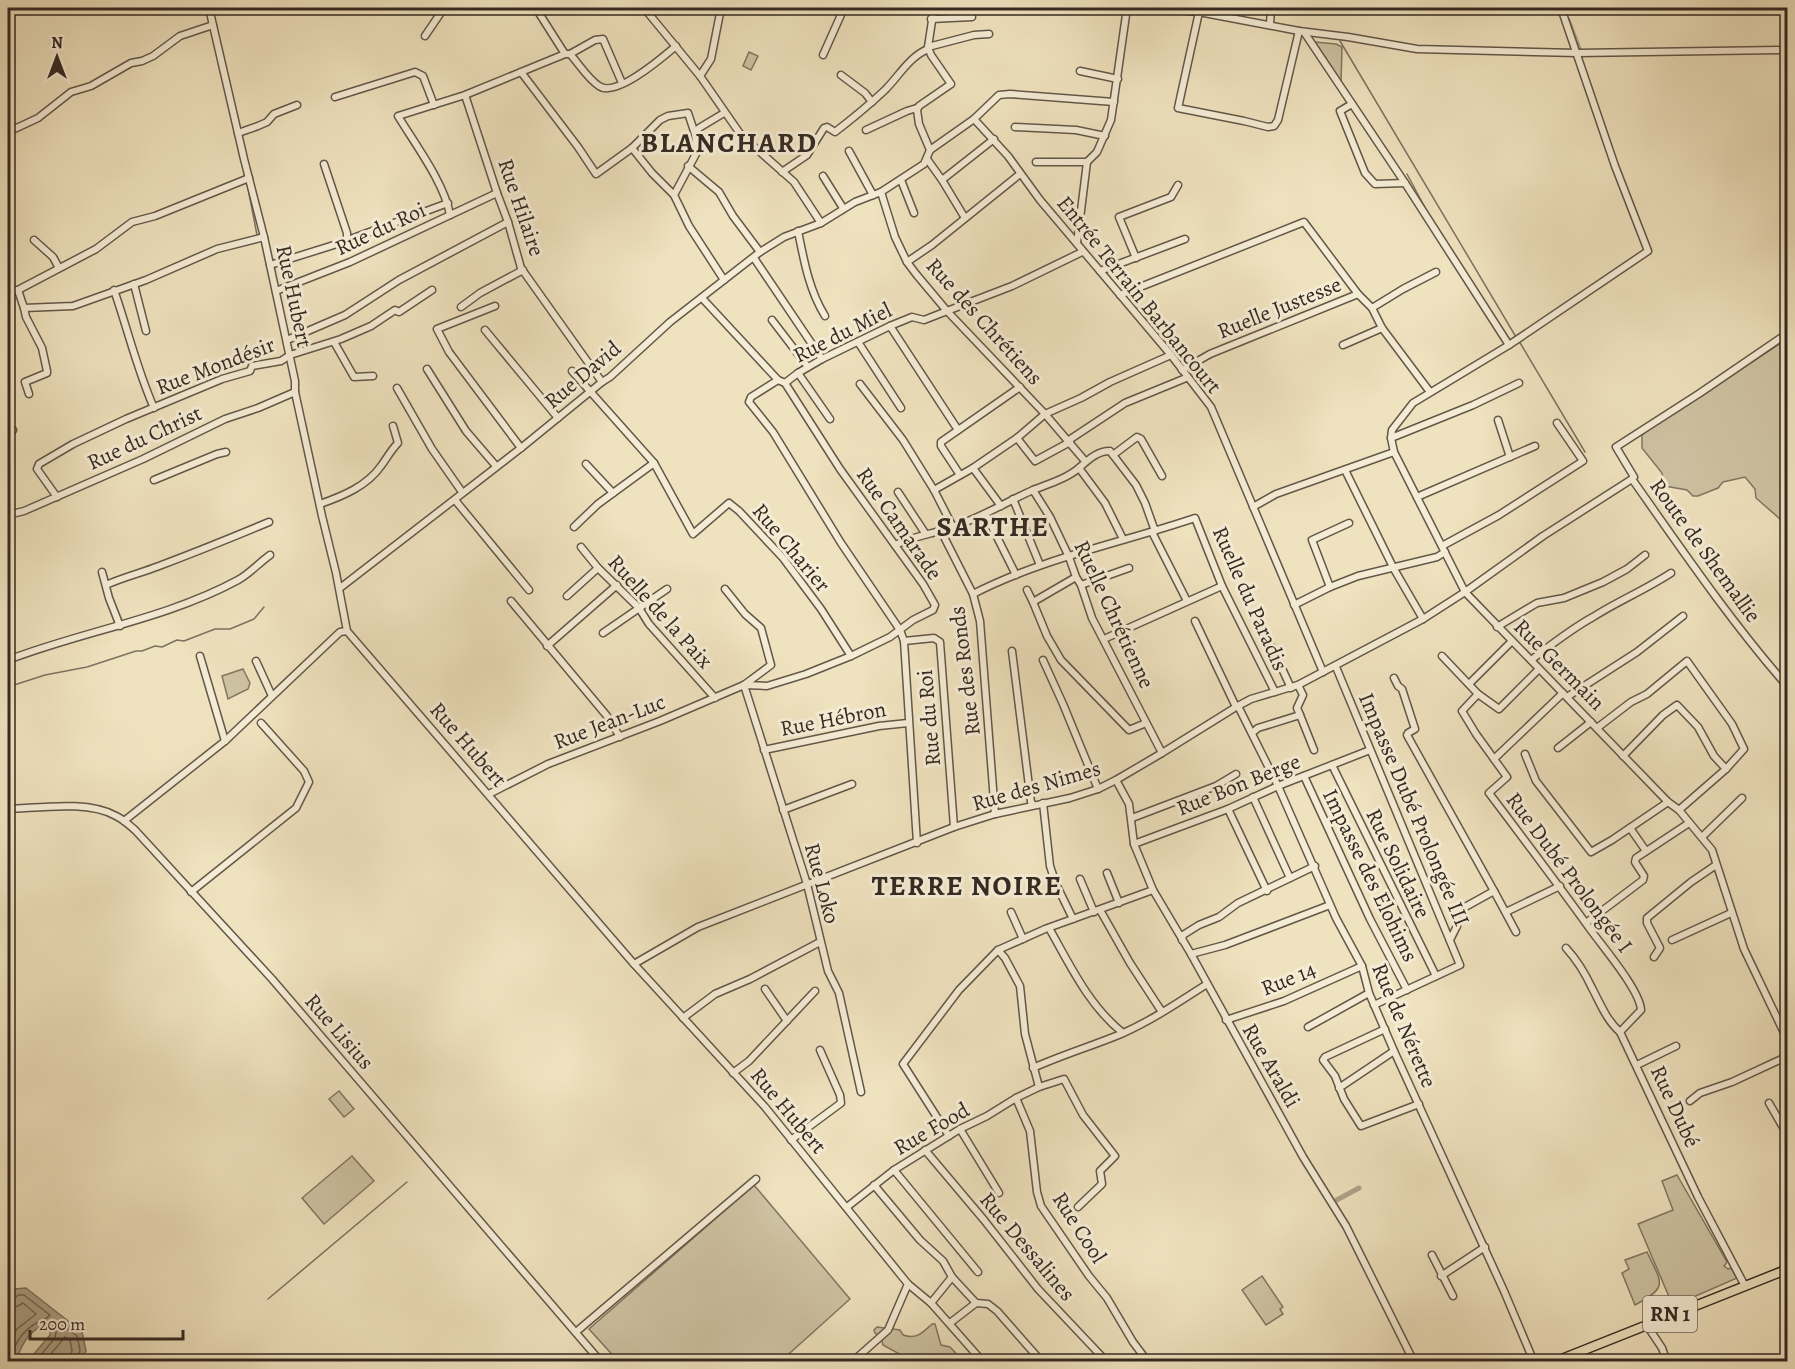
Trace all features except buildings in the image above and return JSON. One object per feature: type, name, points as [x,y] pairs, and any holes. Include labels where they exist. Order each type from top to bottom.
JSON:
[{"type":"main road","name":"RN 1","points":[[1554,1362],[1788,1269]]},
{"type":"street","name":"Rue Hubert","points":[[209,8],[287,340],[296,381],[295,392],[340,588],[347,630],[634,964],[765,1107],[908,1284],[931,1303],[983,1362]]},
{"type":"street","points":[[425,36],[444,8]]},
{"type":"street","points":[[512,8],[537,10],[547,8]]},
{"type":"street","points":[[644,8],[700,76],[741,135],[794,182],[821,222]]},
{"type":"street","points":[[700,76],[711,59],[721,8]]},
{"type":"street","points":[[823,55],[843,8]]},
{"type":"street","points":[[866,130],[918,108],[951,85],[928,48],[934,8]]},
{"type":"street","points":[[1077,243],[1087,162],[1097,152],[1111,120],[1128,8]]},
{"type":"street","points":[[1156,8],[1202,11],[1302,32],[1417,49],[1577,52],[1788,50]]},
{"type":"street","points":[[1270,25],[1271,8]]},
{"type":"street","points":[[1519,383],[1473,405],[1391,438],[1392,430],[1413,403],[1510,344],[1648,251],[1615,166],[1561,8]]},
{"type":"street","points":[[537,10],[568,54],[599,86],[608,89],[655,63],[676,46]]},
{"type":"street","points":[[1202,11],[1178,108],[1244,120],[1268,127],[1274,126],[1278,120],[1302,32]]},
{"type":"street","points":[[931,19],[972,17]]},
{"type":"street","points":[[8,132],[38,118],[71,92],[90,86],[131,63],[153,56],[180,36],[213,25]]},
{"type":"street","points":[[1302,32],[1405,183],[1510,344]]},
{"type":"street","points":[[782,172],[793,167],[807,155],[824,128],[827,127],[835,132],[872,102],[899,76],[915,55],[928,48],[989,33]]},
{"type":"street","points":[[450,215],[448,202],[417,145],[398,116],[465,94],[568,54],[596,40],[603,39],[622,83]]},
{"type":"street","points":[[1080,70],[1118,79]]},
{"type":"street","points":[[335,97],[415,72],[423,76],[434,105]]},
{"type":"street","points":[[521,72],[596,174],[632,148],[660,120],[668,116],[688,113],[695,134],[697,152],[674,195]]},
{"type":"street","points":[[841,75],[865,93],[872,102]]},
{"type":"street","name":"Rue Hilaire","points":[[465,94],[523,270],[602,382]]},
{"type":"street","points":[[965,218],[927,159],[930,150],[974,119],[999,95],[1114,102]]},
{"type":"street","points":[[1352,104],[1340,111],[1366,175],[1375,184],[1405,183]]},
{"type":"street","points":[[238,133],[267,122],[274,114],[297,105]]},
{"type":"street","points":[[918,108],[916,112],[919,124],[930,150]]},
{"type":"street","points":[[695,134],[699,128],[724,113]]},
{"type":"street","name":"Entrée Terrain Barbancourt","points":[[974,119],[1008,156],[1082,252],[1171,355],[1186,378],[1211,407],[1323,672]]},
{"type":"street","points":[[1015,127],[1077,130],[1105,136]]},
{"type":"street","points":[[942,180],[993,139]]},
{"type":"street","points":[[632,148],[674,195],[689,226],[724,279]]},
{"type":"street","points":[[849,151],[873,195]]},
{"type":"street","name":"Rue David","points":[[340,588],[610,377],[669,322],[760,252],[784,237],[821,222],[843,208],[880,192],[924,164],[927,159]]},
{"type":"street","points":[[1036,162],[1087,162]]},
{"type":"street","points":[[324,164],[347,233],[347,240]]},
{"type":"street","points":[[688,166],[718,192],[760,252]]},
{"type":"street","points":[[907,262],[1020,174]]},
{"type":"street","points":[[824,176],[843,208]]},
{"type":"street","points":[[8,290],[18,290],[96,249],[132,222],[155,216],[249,178]]},
{"type":"street","points":[[901,180],[914,213]]},
{"type":"street","points":[[1136,258],[1119,217],[1171,196],[1178,185]]},
{"type":"street","name":"Rue des Chrétiens","points":[[880,192],[907,262],[947,311],[1070,441],[1085,461]]},
{"type":"street","name":"Rue du Roi","points":[[276,291],[350,262],[497,193]]},
{"type":"street","points":[[270,265],[347,240],[448,202]]},
{"type":"street","points":[[287,340],[345,315],[399,280],[508,222]]},
{"type":"street","points":[[1120,295],[1304,222],[1358,294],[1372,308],[1382,328],[1430,392]]},
{"type":"street","points":[[798,231],[809,282],[825,316]]},
{"type":"street","points":[[24,308],[73,306],[134,284],[220,248],[264,237]]},
{"type":"street","points":[[1100,271],[1185,239]]},
{"type":"street","points":[[34,240],[53,257],[58,268]]},
{"type":"street","name":"Rue du Miel","points":[[900,630],[841,543],[773,432],[749,402],[751,397],[890,326],[912,317],[924,320],[1012,286],[1082,252]]},
{"type":"street","points":[[754,258],[822,359]]},
{"type":"street","points":[[461,307],[480,293],[523,270]]},
{"type":"street","points":[[1372,308],[1403,288],[1436,272]]},
{"type":"street","points":[[134,284],[146,331]]},
{"type":"street","points":[[18,290],[26,317],[42,348],[47,371],[25,382],[29,394]]},
{"type":"street","points":[[114,290],[127,326],[136,363],[154,408]]},
{"type":"street","name":"Rue Mondésir","points":[[57,497],[37,469],[39,464],[73,444],[222,379],[249,371],[252,366],[281,361],[290,355],[334,342],[371,326],[395,310],[399,312],[432,290]]},
{"type":"street","name":"Ruelle Justesse","points":[[1182,370],[1219,350],[1358,294]]},
{"type":"street","name":"Rue Camarade","points":[[702,298],[781,381],[935,605],[933,610],[913,620],[890,637],[851,656],[806,674],[767,686],[744,685]]},
{"type":"street","points":[[495,306],[437,329],[449,352],[521,448]]},
{"type":"street","points":[[772,320],[807,367]]},
{"type":"street","points":[[890,326],[958,430]]},
{"type":"street","points":[[1343,345],[1382,328]]},
{"type":"street","points":[[485,330],[558,418]]},
{"type":"street","points":[[1632,479],[1634,477],[1617,447],[1788,333]]},
{"type":"street","points":[[334,342],[354,377],[374,376]]},
{"type":"street","points":[[858,342],[901,408]]},
{"type":"street","points":[[934,490],[973,468],[1017,438],[1045,414],[1171,355]]},
{"type":"street","points":[[427,369],[466,431],[496,466]]},
{"type":"street","points":[[572,371],[654,463],[598,504],[574,527]]},
{"type":"street","points":[[798,373],[830,419]]},
{"type":"street","points":[[1017,438],[1035,461],[1070,441],[1125,403],[1186,378]]},
{"type":"street","points":[[860,384],[903,440],[934,490],[952,527]]},
{"type":"street","points":[[960,475],[941,444],[1020,387]]},
{"type":"street","points":[[397,388],[432,449],[462,492]]},
{"type":"street","name":"Rue du Christ","points":[[8,515],[24,511],[143,459],[225,419],[295,392]]},
{"type":"street","points":[[1498,420],[1510,457]]},
{"type":"street","points":[[1294,605],[1358,576],[1437,557],[1444,549],[1499,514],[1584,464],[1557,423]]},
{"type":"street","points":[[320,504],[360,487],[381,467],[390,451],[398,443],[393,426]]},
{"type":"street","points":[[1113,455],[1137,437],[1141,439],[1162,476]]},
{"type":"street","name":"Rue Germain","points":[[1391,438],[1394,452],[1465,592],[1668,802],[1679,810],[1712,850],[1731,913],[1754,972],[1788,1041]]},
{"type":"street","points":[[1417,497],[1535,446]]},
{"type":"street","points":[[895,545],[909,538],[941,531],[986,515],[1012,500],[1062,478],[1079,468],[1085,461],[1110,451],[1136,485],[1145,503],[1154,532],[1187,602]]},
{"type":"street","points":[[154,480],[226,452]]},
{"type":"street","points":[[1253,507],[1276,494],[1394,452]]},
{"type":"street","name":"Rue Charier","points":[[654,463],[693,534],[729,503],[739,511],[783,558],[821,609],[851,656]]},
{"type":"street","points":[[586,464],[613,493]]},
{"type":"street","points":[[973,468],[1001,506]]},
{"type":"street","points":[[1079,468],[1099,494],[1123,539]]},
{"type":"street","points":[[1345,470],[1394,569],[1423,619]]},
{"type":"street","name":"Route de Shemallie","points":[[1465,592],[1543,536],[1632,479],[1762,658],[1788,687]]},
{"type":"street","name":"Ruelle Chrétienne","points":[[1033,490],[1050,517],[1081,585],[1092,618],[1162,753]]},
{"type":"street","points":[[898,492],[925,533]]},
{"type":"street","points":[[455,500],[529,590]]},
{"type":"street","points":[[1012,500],[1040,565]]},
{"type":"street","points":[[986,515],[1016,575]]},
{"type":"street","name":"Ruelle du Paradis","points":[[1154,532],[1195,518],[1222,586],[1275,692]]},
{"type":"street","points":[[106,585],[269,522]]},
{"type":"street","points":[[1330,587],[1312,540],[1349,523]]},
{"type":"street","name":"Rue des Ronds","points":[[941,531],[973,594],[982,629],[995,814]]},
{"type":"street","points":[[973,594],[996,582],[1040,565],[1123,539],[1154,532]]},
{"type":"street","name":"Ruelle de la Paix","points":[[581,547],[598,568],[639,608],[649,624],[715,698]]},
{"type":"street","points":[[8,660],[49,645],[120,626],[202,597],[240,579],[270,555]]},
{"type":"street","points":[[1497,627],[1537,603],[1564,598],[1603,582],[1627,569],[1645,555]]},
{"type":"street","points":[[567,596],[598,568]]},
{"type":"street","points":[[1081,585],[1129,568]]},
{"type":"street","points":[[102,572],[120,626]]},
{"type":"street","points":[[1531,660],[1591,618],[1644,591],[1671,573]]},
{"type":"street","points":[[1033,602],[1076,577]]},
{"type":"street","points":[[547,646],[617,585]]},
{"type":"street","points":[[1104,639],[1222,586]]},
{"type":"street","points":[[603,633],[667,589]]},
{"type":"street","points":[[725,590],[745,614],[761,628],[771,665],[744,685]]},
{"type":"street","points":[[1027,590],[1060,660],[1129,730],[1146,723]]},
{"type":"street","name":"Rue des Nimes","points":[[634,964],[698,927],[954,827],[995,814],[1098,789],[1237,707],[1299,685],[1423,619],[1465,592]]},
{"type":"street","points":[[510,600],[608,716],[620,737]]},
{"type":"street","points":[[1494,759],[1565,695],[1637,652],[1683,616]]},
{"type":"street","name":"Rue de Nérette","points":[[1195,621],[1278,786],[1315,866],[1330,905],[1362,966],[1374,1005],[1485,1248],[1534,1362]]},
{"type":"street","points":[[130,817],[225,741],[340,632],[347,630]]},
{"type":"street","points":[[900,630],[904,641],[917,843]]},
{"type":"street","name":"Rue du Roi","points":[[904,641],[934,638],[940,642],[954,827]]},
{"type":"street","points":[[1469,684],[1512,641]]},
{"type":"street","points":[[1272,647],[1291,688]]},
{"type":"street","points":[[1012,651],[1033,805]]},
{"type":"street","points":[[200,656],[225,741]]},
{"type":"street","points":[[1442,656],[1478,694],[1499,709],[1539,669]]},
{"type":"street","points":[[1043,660],[1098,789]]},
{"type":"street","points":[[1597,728],[1631,702],[1647,694],[1687,660],[1732,724],[1744,749],[1726,769],[1679,810]]},
{"type":"street","points":[[256,661],[272,696]]},
{"type":"street","name":"Impasse Dubé Prolongée III","points":[[1336,666],[1460,965],[1436,976]]},
{"type":"street","points":[[1394,678],[1402,689],[1415,729],[1407,735],[1516,932]]},
{"type":"street","name":"Rue Jean-Luc","points":[[489,794],[548,764],[620,737],[744,685]]},
{"type":"street","name":"Rue Loko","points":[[744,685],[807,884],[828,970],[839,993],[861,1092]]},
{"type":"street","points":[[1299,685],[1303,695],[1297,708],[1314,750]]},
{"type":"street","name":"Rue Dubé Prolongée I","points":[[1478,694],[1462,711],[1506,777],[1489,793],[1620,969],[1641,1006],[1641,1010],[1620,1032]]},
{"type":"street","points":[[1623,756],[1663,715],[1677,705],[1698,728],[1714,756],[1726,769]]},
{"type":"street","points":[[1252,733],[1258,728],[1300,715]]},
{"type":"street","points":[[1558,748],[1591,722]]},
{"type":"street","points":[[191,892],[296,808],[308,785],[309,779],[304,771],[261,723]]},
{"type":"street","name":"Rue Hébron","points":[[764,750],[879,726],[908,723]]},
{"type":"street","name":"Rue Bon Berge","points":[[1134,844],[1227,809],[1278,786],[1370,750]]},
{"type":"street","points":[[1525,754],[1536,781],[1591,852],[1668,802]]},
{"type":"street","name":"Rue Solidaire","points":[[1332,765],[1436,976]]},
{"type":"street","points":[[1132,818],[1216,786],[1236,774]]},
{"type":"street","name":"Impasse des Elohims","points":[[1304,776],[1370,919],[1407,990]]},
{"type":"street","name":"Rue Araldi","points":[[1116,780],[1129,804],[1134,844],[1153,890],[1303,1157],[1346,1226],[1414,1362]]},
{"type":"street","points":[[783,810],[852,784]]},
{"type":"street","points":[[1254,797],[1290,878]]},
{"type":"street","points":[[1702,837],[1742,798]]},
{"type":"street","points":[[1042,803],[1050,866],[1073,919]]},
{"type":"street","name":"Rue Lisius","points":[[8,809],[82,807],[130,817],[191,892],[272,979],[601,1362]]},
{"type":"street","points":[[1227,809],[1267,891]]},
{"type":"street","points":[[1586,923],[1643,880],[1644,876],[1635,862],[1636,858],[1689,823]]},
{"type":"street","points":[[1630,828],[1646,851]]},
{"type":"street","points":[[1654,957],[1660,948],[1647,923],[1647,918],[1716,865]]},
{"type":"street","points":[[1182,940],[1183,935],[1219,917],[1238,903],[1315,866]]},
{"type":"street","points":[[1107,873],[1119,903]]},
{"type":"street","points":[[1080,879],[1097,911],[1162,1012]]},
{"type":"street","points":[[1506,912],[1560,886]]},
{"type":"street","points":[[949,1136],[903,1064],[959,990],[998,950],[1049,928],[1153,890]]},
{"type":"street","points":[[1443,924],[1456,912],[1494,891]]},
{"type":"street","points":[[1191,954],[1225,945],[1330,905]]},
{"type":"street","points":[[1011,912],[1023,939]]},
{"type":"street","points":[[1450,940],[1456,926],[1456,912]]},
{"type":"street","points":[[1672,940],[1731,913]]},
{"type":"street","points":[[1049,928],[1084,989],[1110,1022],[1123,1033]]},
{"type":"street","points":[[683,1018],[715,994],[750,979],[820,942]]},
{"type":"street","name":"Rue Dubé","points":[[1566,948],[1579,962],[1597,999],[1614,1027],[1620,1032],[1698,1197],[1745,1286]]},
{"type":"street","points":[[998,950],[1005,958],[1020,986],[1024,1034],[1039,1087]]},
{"type":"street","name":"Rue 14","points":[[1226,1020],[1284,1001],[1362,966]]},
{"type":"street","points":[[1374,1005],[1436,976]]},
{"type":"street","points":[[1033,1068],[1123,1033],[1207,984]]},
{"type":"street","points":[[765,989],[787,1021]]},
{"type":"street","points":[[734,1072],[749,1061],[815,991]]},
{"type":"street","points":[[1308,1027],[1369,993]]},
{"type":"street","points":[[1385,1029],[1323,1059],[1335,1076],[1339,1088],[1361,1125],[1419,1104]]},
{"type":"street","points":[[1637,1065],[1676,1046]]},
{"type":"street","points":[[791,1140],[841,1103],[840,1095],[820,1050]]},
{"type":"street","points":[[1339,1088],[1394,1051]]},
{"type":"street","points":[[1690,1101],[1700,1093],[1732,1082],[1788,1056]]},
{"type":"street","name":"Rue Food","points":[[847,1208],[894,1170],[960,1129],[1016,1098],[1064,1079],[1083,1115],[1115,1156],[1100,1171],[1102,1184],[1078,1207]]},
{"type":"street","name":"Rue Cool","points":[[1016,1098],[1030,1131],[1037,1192],[1041,1206],[1089,1276],[1107,1298],[1133,1342],[1148,1362]]},
{"type":"street","points":[[1769,1103],[1788,1136]]},
{"type":"street","points":[[960,1129],[999,1193]]},
{"type":"street","name":"Rue Dessalines","points":[[925,1150],[1038,1289],[1107,1362]]},
{"type":"street","points":[[894,1170],[978,1272]]},
{"type":"street","points":[[576,1332],[756,1179]]},
{"type":"street","points":[[874,1185],[920,1240],[943,1262],[952,1277],[976,1304]]},
{"type":"street","points":[[1441,1276],[1485,1248]]},
{"type":"street","points":[[1432,1255],[1453,1296]]},
{"type":"street","points":[[931,1303],[952,1277]]},
{"type":"street","points":[[852,1362],[888,1330],[908,1284]]},
{"type":"street","points":[[950,1323],[976,1304],[988,1304],[997,1311],[1041,1361]]},
{"type":"street","points":[[1646,1324],[1662,1348],[1667,1362]]},
{"type":"shaded area","points":[[1315,42],[1336,44],[1342,47],[1341,82]]},
{"type":"shaded area","points":[[749,52],[758,56],[751,70],[743,66]]},
{"type":"shaded area","points":[[1787,339],[1787,525],[1756,498],[1755,489],[1745,477],[1723,482],[1718,488],[1698,496],[1693,496],[1687,490],[1665,486],[1662,473],[1642,448],[1642,435]]},
{"type":"shaded area","points":[[243,669],[250,683],[248,689],[228,699],[222,676]]},
{"type":"shaded area","points":[[339,1091],[354,1109],[344,1117],[329,1099]]},
{"type":"shaded area","points":[[352,1156],[374,1181],[324,1224],[302,1198]]},
{"type":"shaded area","points":[[1677,1175],[1727,1262],[1724,1266],[1731,1268],[1737,1278],[1673,1306],[1638,1224],[1673,1210],[1662,1181]]},
{"type":"shaded area","points":[[754,1185],[850,1299],[781,1361],[618,1361],[589,1329]]},
{"type":"shaded area","points":[[1647,1252],[1659,1278],[1658,1289],[1635,1305],[1622,1273],[1629,1269],[1625,1260]]},
{"type":"shaded area","points":[[1262,1276],[1283,1307],[1280,1309],[1283,1314],[1266,1325],[1242,1290]]},
{"type":"shaded area","points":[[935,1324],[941,1345],[950,1347],[963,1361],[912,1361],[883,1345],[881,1337],[874,1330],[877,1327],[900,1330],[903,1335],[912,1337]]},
{"type":"water","points":[[26,1288],[82,1332],[86,1351],[82,1361],[28,1361],[50,1335],[51,1324],[32,1332],[16,1361],[8,1361],[8,1299],[14,1289]]},
{"type":"waterway","points":[[1568,20],[1579,49]]},
{"type":"waterway","points":[[1340,41],[1516,337]]},
{"type":"waterway","points":[[1407,174],[1429,215]]},
{"type":"waterway","points":[[247,183],[257,235]]},
{"type":"waterway","points":[[1519,341],[1585,452]]},
{"type":"waterway","points":[[8,687],[45,675],[87,667],[155,646],[162,647],[177,640],[184,641],[215,629],[230,629],[254,619],[264,607]]},
{"type":"waterway","points":[[268,1299],[407,1182]]},
{"type":"waterway","points":[[1333,1202],[1359,1188]]},
{"type":"waterway","points":[[1336,1203],[1341,1213]]},
{"type":"waterway","points":[[1384,1295],[1412,1352]]},
{"type":"district","name":"BLANCHARD","points":[[729,142]]},
{"type":"district","name":"SARTHE","points":[[993,526]]},
{"type":"district","name":"TERRE NOIRE","points":[[967,885]]}]
